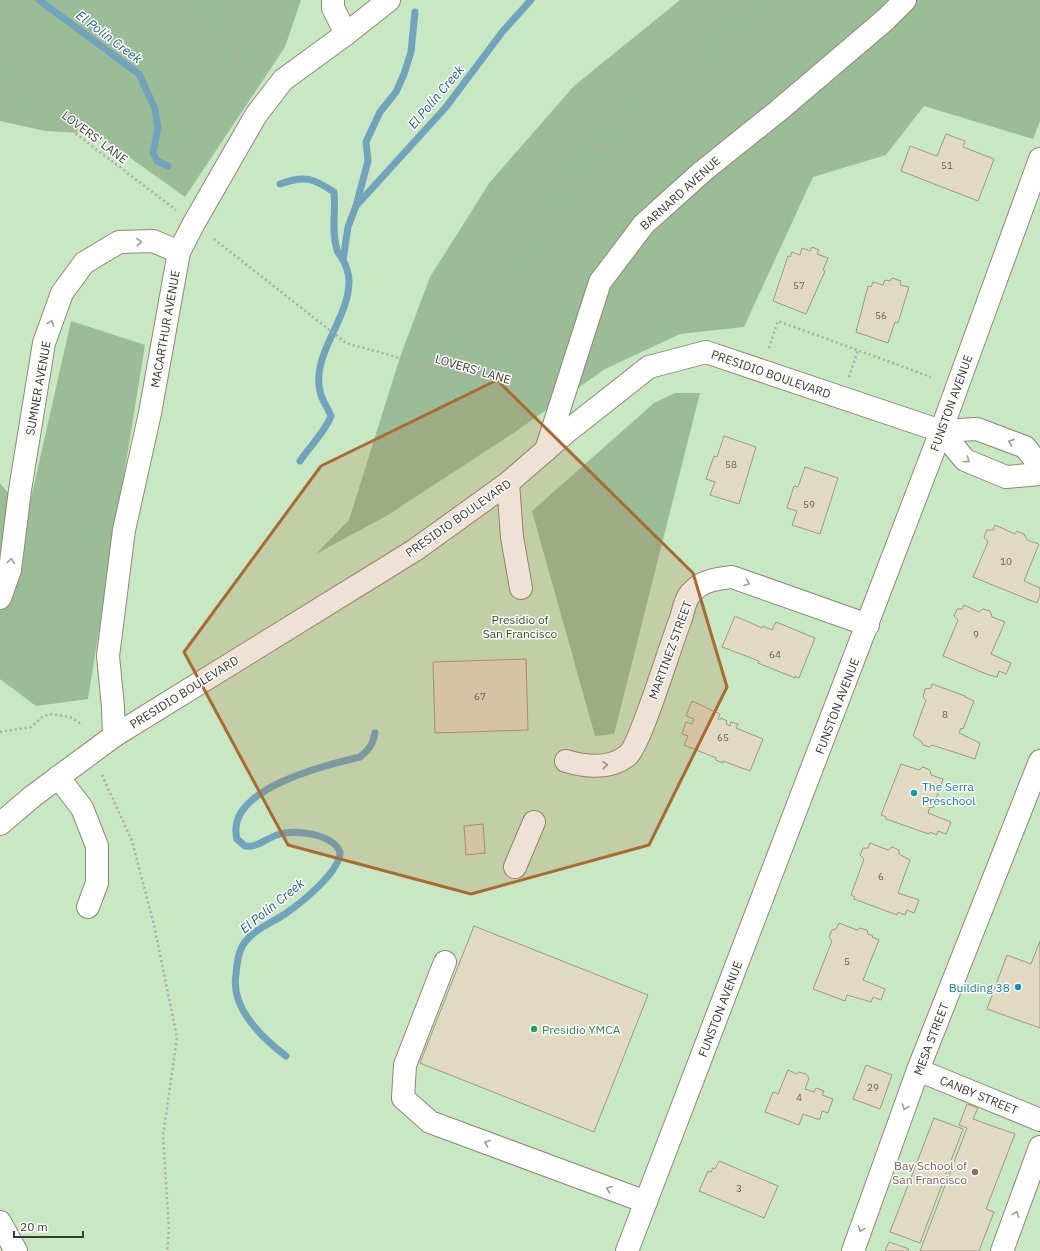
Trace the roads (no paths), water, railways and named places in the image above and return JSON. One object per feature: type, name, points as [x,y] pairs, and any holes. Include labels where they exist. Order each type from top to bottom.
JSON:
[{"type":"street","points":[[333,0],[333,8],[346,34]]},
{"type":"street","name":"MACARTHUR AVENUE","points":[[114,736],[108,656],[124,530],[150,413],[179,252],[202,209],[265,101],[282,80],[346,34],[389,0]]},
{"type":"street","name":"BARNARD AVENUE","points":[[546,450],[600,282],[644,224],[703,171],[784,106],[885,20],[905,0]]},
{"type":"street","name":"FUNSTON AVENUE","points":[[627,1251],[868,625],[941,431],[1040,159]]},
{"type":"street","name":"SUMNER AVENUE","points":[[0,598],[10,570],[20,490],[44,342],[62,293],[84,263],[119,242],[154,241],[179,252]]},
{"type":"street","name":"PRESIDIO BOULEVARD","points":[[0,824],[33,796],[114,736],[415,550],[508,484],[546,450],[649,367],[706,352],[941,431],[977,429],[1025,447],[1040,466]]},
{"type":"street","points":[[941,431],[965,460],[1006,477],[1040,474]]},
{"type":"street","points":[[508,484],[512,537],[521,588]]},
{"type":"street","name":"MARTINEZ STREET","points":[[566,761],[591,765],[611,764],[629,756],[639,739],[670,646],[690,593],[709,580],[732,577],[868,625]]},
{"type":"street","name":"MESA STREET","points":[[853,1251],[918,1070],[1040,761]]},
{"type":"street","points":[[58,777],[82,808],[97,846],[97,884],[88,907]]},
{"type":"street","points":[[515,867],[534,822]]},
{"type":"street","points":[[445,962],[405,1065],[403,1098],[430,1122],[646,1202]]},
{"type":"street","name":"CANBY STREET","points":[[918,1070],[1040,1120]]},
{"type":"street","points":[[1002,1251],[1040,1147]]},
{"type":"street","points":[[0,1222],[16,1251]]},
{"type":"waterway","name":"El Polín Creek","points":[[39,0],[139,74],[155,109],[158,128],[153,153],[157,161],[168,166]]},
{"type":"waterway","name":"El Polín Creek","points":[[356,206],[446,107],[503,31],[531,0]]},
{"type":"waterway","name":"El Polín Creek","points":[[343,260],[348,227],[356,206],[368,161],[366,142],[380,112],[396,92],[404,74],[411,52],[415,12]]},
{"type":"waterway","name":"El Polín Creek","points":[[280,184],[296,179],[308,179],[334,192],[335,243],[349,278],[348,294],[344,308],[325,350],[319,377],[321,394],[331,416],[321,433],[300,461]]},
{"type":"waterway","name":"El Polín Creek","points":[[286,1056],[258,1031],[249,1021],[243,1010],[235,987],[239,953],[249,937],[292,909],[327,878],[334,869],[340,852],[329,840],[312,834],[292,832],[277,835],[253,846],[245,846],[237,839],[237,821],[246,806],[261,793],[281,782],[325,766],[360,757],[370,746],[375,733]]},
{"type":"place","name":"The Serra Preschool","points":[[914,793]]},
{"type":"place","name":"Building 38","points":[[1018,987]]},
{"type":"place","name":"Presidio YMCA","points":[[534,1029]]},
{"type":"place","name":"Bay School of San Francisco","points":[[975,1172]]},
{"type":"park label","name":"Presidio of San Francisco","points":[[520,626]]}]
